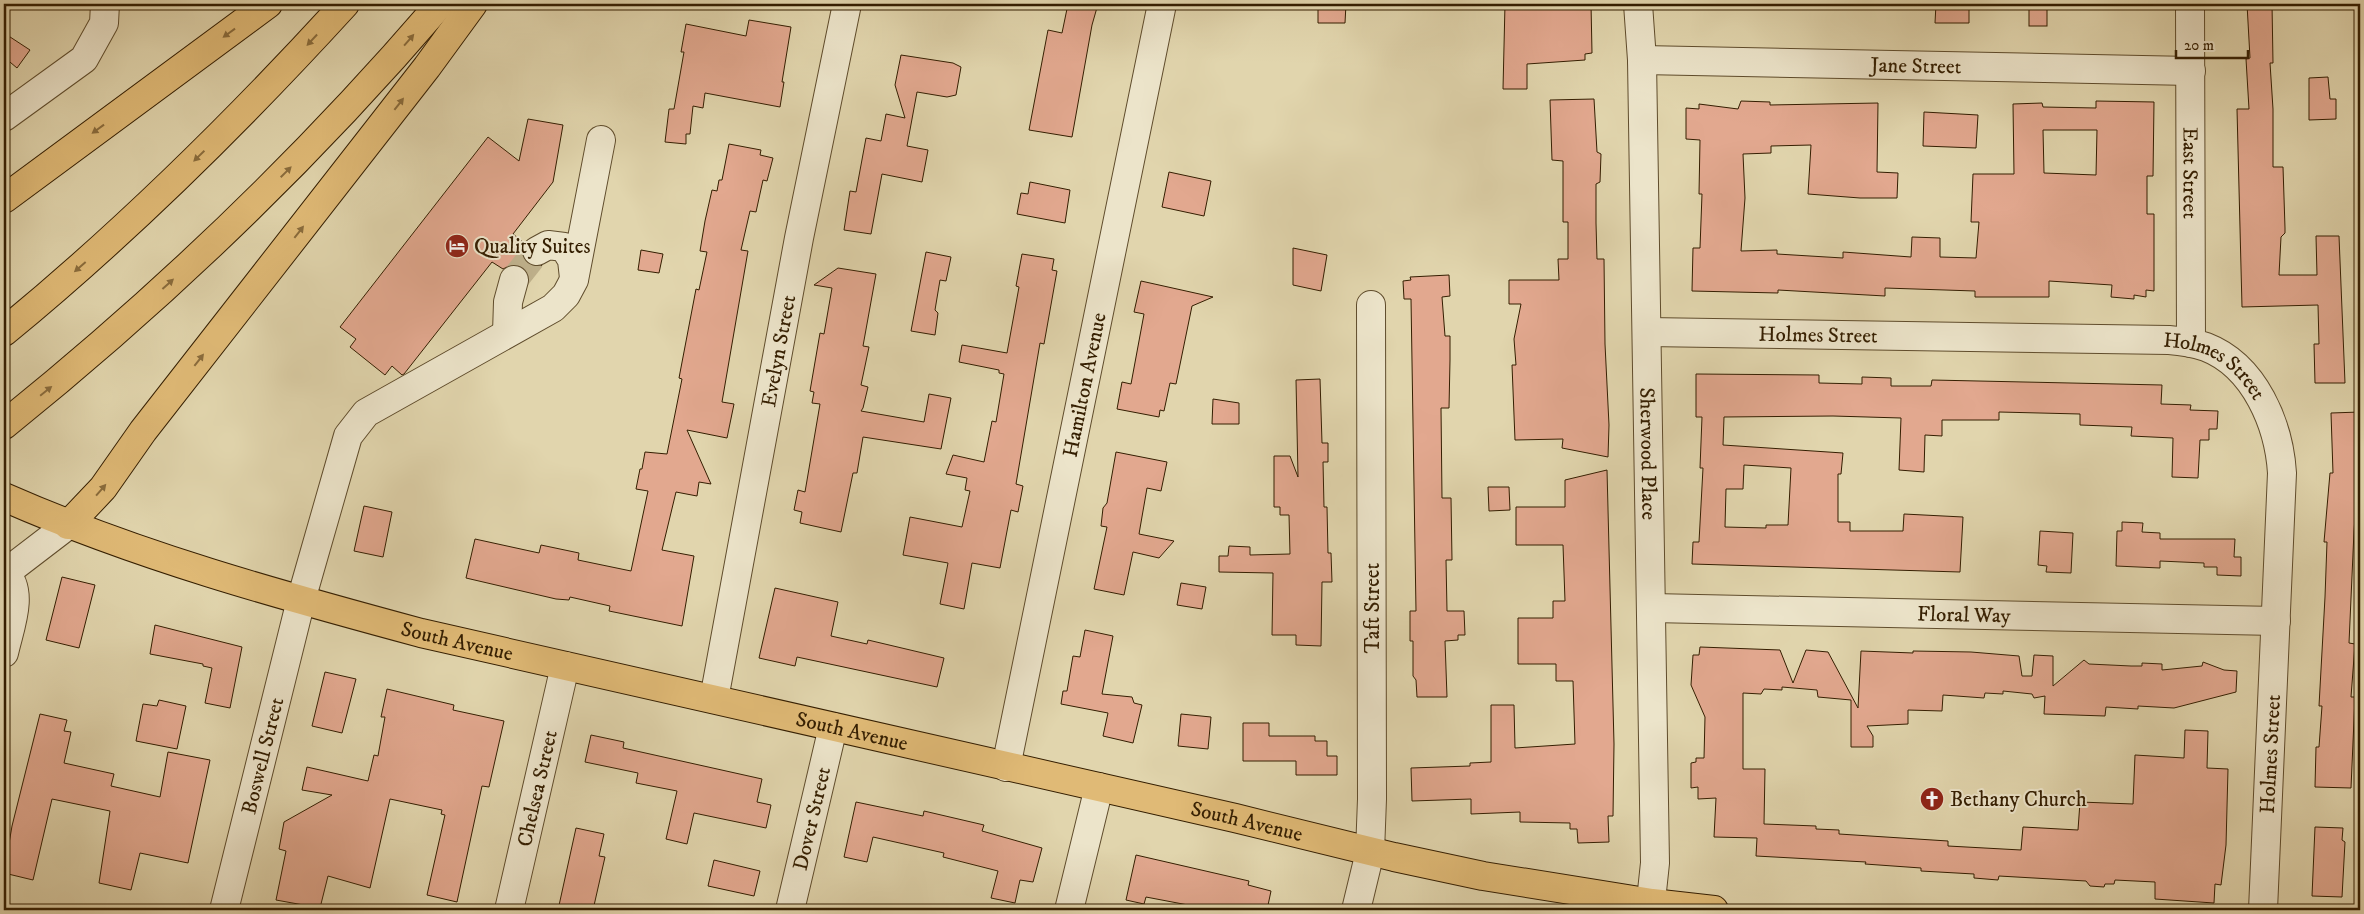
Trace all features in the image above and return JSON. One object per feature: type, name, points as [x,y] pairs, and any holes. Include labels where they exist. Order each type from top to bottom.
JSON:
[{"type":"main road","points":[[4,199],[268,4]]},
{"type":"main road","points":[[4,332],[154,200],[228,128],[345,4]]},
{"type":"main road","points":[[6,423],[125,324],[255,203],[388,65],[440,4]]},
{"type":"main road","points":[[68,525],[103,488],[144,431],[427,67],[473,4]]},
{"type":"main road","name":"South Avenue","points":[[4,496],[68,525],[301,600],[421,633],[1099,787],[1370,852],[1482,876],[1651,907],[1714,910]]},
{"type":"street","points":[[4,117],[84,59],[104,23],[105,4]]},
{"type":"street","name":"Evelyn Street","points":[[714,699],[799,238],[847,4]]},
{"type":"street","name":"Hamilton Avenue","points":[[1006,767],[1162,4]]},
{"type":"street","name":"Sherwood Place","points":[[1638,4],[1642,60],[1652,608],[1655,863],[1651,907]]},
{"type":"street","name":"East Street","points":[[2190,4],[2191,342]]},
{"type":"street","name":"Jane Street","points":[[1642,60],[2190,71]]},
{"type":"street","points":[[574,280],[601,140]]},
{"type":"street","points":[[536,251],[548,245],[564,247],[572,260],[574,280]]},
{"type":"street","points":[[507,333],[508,302],[514,280]]},
{"type":"street","name":"Boswell Street","points":[[224,910],[301,600],[348,436],[366,413],[552,308],[566,295],[574,280]]},
{"type":"street","name":"Taft Street","points":[[1356,910],[1370,852],[1372,798],[1371,305]]},
{"type":"street","name":"Holmes Street","points":[[1647,332],[2169,340],[2191,342],[2221,355],[2248,380],[2260,396],[2276,435],[2282,473],[2263,910]]},
{"type":"street","points":[[4,653],[16,593],[12,580],[4,574],[68,525]]},
{"type":"street","name":"Floral Way","points":[[1652,608],[2276,621]]},
{"type":"street","name":"Chelsea Street","points":[[509,910],[566,666]]},
{"type":"street","name":"Dover Street","points":[[790,910],[833,727]]},
{"type":"street","points":[[1069,910],[1099,787]]},
{"type":"building","points":[[1068,4],[1098,4],[1092,25],[1072,137],[1029,130],[1048,30],[1062,33]]},
{"type":"building","points":[[1318,4],[1346,4],[1345,23],[1318,23]]},
{"type":"building","points":[[1505,4],[1591,4],[1592,53],[1585,54],[1585,60],[1527,64],[1527,89],[1503,89]]},
{"type":"building","points":[[1936,4],[1969,4],[1969,23],[1935,23]]},
{"type":"building","points":[[2029,4],[2047,4],[2047,26],[2029,26]]},
{"type":"building","points":[[2247,4],[2272,4],[2273,63],[2270,63],[2273,109],[2273,167],[2283,167],[2285,228],[2285,233],[2281,237],[2279,275],[2317,275],[2316,236],[2339,236],[2345,383],[2315,383],[2314,344],[2319,344],[2318,305],[2242,307],[2237,109],[2249,109],[2246,59],[2250,58]]},
{"type":"building","points":[[749,20],[791,27],[780,107],[705,93],[703,108],[693,106],[690,134],[686,134],[686,144],[665,142],[669,109],[674,109],[684,52],[681,52],[686,24],[746,36]]},
{"type":"building","points":[[4,33],[30,50],[17,68],[4,57]]},
{"type":"building","points":[[901,55],[953,63],[961,67],[956,95],[947,97],[917,92],[907,146],[928,150],[922,182],[882,174],[871,234],[844,230],[850,191],[856,192],[866,138],[881,141],[886,114],[905,118],[895,85]]},
{"type":"building","points":[[2328,77],[2330,99],[2336,99],[2336,119],[2309,120],[2309,78]]},
{"type":"building","points":[[1594,99],[1597,152],[1601,154],[1600,182],[1596,184],[1596,223],[1597,259],[1604,259],[1605,344],[1609,425],[1608,457],[1562,448],[1563,439],[1515,440],[1512,365],[1516,365],[1514,339],[1521,304],[1509,304],[1509,280],[1559,280],[1558,259],[1568,259],[1568,222],[1563,222],[1563,161],[1552,160],[1550,100]]},
{"type":"building","points":[[1741,101],[1770,102],[1770,105],[1878,103],[1877,172],[1898,173],[1897,198],[1860,198],[1808,194],[1811,145],[1771,146],[1771,153],[1743,154],[1745,198],[1741,251],[1777,250],[1777,254],[1843,258],[1843,252],[1911,257],[1912,237],[1940,238],[1940,257],[1976,258],[1979,222],[1971,222],[1973,174],[2014,174],[2013,104],[2042,103],[2043,107],[2096,108],[2096,101],[2154,102],[2153,176],[2147,176],[2147,214],[2154,214],[2154,291],[2146,290],[2146,297],[2134,295],[2134,299],[2111,297],[2112,285],[2049,281],[2049,297],[1975,297],[1975,291],[1885,288],[1885,296],[1778,290],[1778,293],[1692,291],[1693,248],[1700,248],[1702,194],[1699,194],[1700,140],[1686,139],[1686,108],[1699,109],[1699,104],[1738,109]],"holes":[[[2043,130],[2097,130],[2096,175],[2044,173]]]},
{"type":"building","points":[[1924,112],[1978,115],[1976,148],[1923,146]]},
{"type":"building","name":"Quality Suites","points":[[528,119],[563,125],[553,182],[513,234],[524,243],[521,251],[529,265],[542,265],[529,282],[525,269],[519,265],[511,265],[503,269],[492,262],[404,374],[402,375],[392,366],[385,375],[350,347],[356,339],[340,327],[488,137],[519,161]]},
{"type":"building","points":[[729,144],[761,150],[760,155],[773,158],[767,181],[763,180],[756,212],[750,211],[741,250],[748,251],[722,402],[734,404],[727,438],[687,430],[711,484],[699,482],[697,496],[676,492],[662,550],[694,556],[682,626],[609,611],[610,606],[570,597],[569,600],[556,599],[466,578],[475,539],[539,553],[541,545],[579,553],[578,560],[631,571],[648,491],[636,489],[640,469],[642,469],[645,452],[667,454],[682,379],[679,378],[696,289],[699,290],[707,252],[700,251],[705,221],[712,190],[717,191],[719,180],[722,180]]},
{"type":"building","points":[[1169,172],[1211,181],[1204,216],[1162,207]]},
{"type":"building","points":[[1030,182],[1070,190],[1065,223],[1017,214],[1021,193],[1028,194]]},
{"type":"building","points":[[1293,248],[1327,255],[1321,291],[1293,285]]},
{"type":"building","points":[[641,250],[663,254],[659,273],[638,270]]},
{"type":"building","points":[[926,252],[951,257],[946,281],[940,280],[935,310],[938,313],[935,335],[911,331]]},
{"type":"building","points":[[1022,254],[1054,259],[1052,270],[1057,271],[1044,344],[1040,343],[1016,484],[1023,486],[1018,512],[1011,510],[1000,568],[972,563],[964,609],[940,604],[948,563],[903,555],[910,517],[962,527],[970,491],[965,490],[967,478],[946,474],[953,455],[984,462],[992,421],[996,422],[1004,374],[999,373],[999,370],[959,362],[962,345],[1007,353],[1019,287],[1016,286]]},
{"type":"building","points":[[838,268],[876,274],[863,346],[869,347],[861,385],[868,387],[861,411],[924,422],[929,394],[951,398],[941,449],[863,437],[857,473],[853,473],[841,532],[800,523],[802,512],[794,510],[798,490],[805,492],[820,404],[812,403],[814,392],[810,391],[820,333],[824,334],[832,288],[814,285]]},
{"type":"building","points":[[1449,275],[1450,296],[1442,297],[1445,336],[1450,336],[1449,408],[1441,408],[1442,498],[1451,498],[1452,560],[1446,560],[1447,611],[1464,611],[1465,635],[1458,635],[1458,640],[1445,641],[1447,697],[1417,697],[1416,680],[1413,676],[1413,641],[1410,641],[1410,611],[1416,611],[1411,299],[1404,299],[1403,281],[1411,280],[1410,277]]},
{"type":"building","points":[[1141,281],[1213,297],[1192,306],[1176,384],[1170,383],[1164,411],[1160,410],[1159,417],[1117,409],[1122,382],[1131,384],[1144,314],[1134,312]]},
{"type":"building","points":[[1696,374],[1819,375],[1819,383],[1862,384],[1862,377],[1891,378],[1891,386],[1931,386],[1932,380],[2162,385],[2161,404],[2191,405],[2190,410],[2218,411],[2217,429],[2209,429],[2209,440],[2200,440],[2198,478],[2172,477],[2173,438],[2131,436],[2132,427],[2080,425],[2080,414],[1999,412],[1999,420],[1942,420],[1942,436],[1925,435],[1924,472],[1899,470],[1901,418],[1833,416],[1724,417],[1723,445],[1843,453],[1841,474],[1838,474],[1838,522],[1850,522],[1850,531],[1903,531],[1904,514],[1963,517],[1960,572],[1692,564],[1693,542],[1699,542],[1703,468],[1700,468],[1702,417],[1696,417]],"holes":[[[1744,465],[1791,468],[1788,525],[1766,525],[1766,528],[1725,527],[1726,489],[1743,489]]]},
{"type":"building","points":[[1320,379],[1322,443],[1328,443],[1328,462],[1323,462],[1324,507],[1327,507],[1328,553],[1331,553],[1332,582],[1322,582],[1321,646],[1296,645],[1296,635],[1272,635],[1273,573],[1219,572],[1219,556],[1228,556],[1229,546],[1250,547],[1250,555],[1290,554],[1289,515],[1280,515],[1280,507],[1274,507],[1274,456],[1290,456],[1298,477],[1296,380]]},
{"type":"building","points":[[1213,399],[1239,403],[1239,424],[1212,424]]},
{"type":"building","points":[[2360,412],[2360,490],[2357,490],[2354,531],[2349,643],[2355,644],[2351,697],[2355,697],[2351,788],[2315,787],[2316,747],[2319,747],[2322,706],[2319,706],[2327,542],[2324,542],[2330,473],[2333,473],[2331,413]]},
{"type":"building","points":[[1116,452],[1167,462],[1161,491],[1147,488],[1139,534],[1174,541],[1159,558],[1133,552],[1124,595],[1094,589],[1107,527],[1101,526],[1103,508],[1107,503]]},
{"type":"building","points":[[1607,470],[1614,744],[1613,816],[1608,816],[1609,842],[1578,843],[1577,829],[1570,829],[1570,823],[1520,822],[1520,812],[1471,814],[1471,799],[1412,801],[1411,768],[1470,766],[1470,763],[1491,762],[1491,705],[1514,705],[1515,748],[1575,744],[1573,681],[1556,681],[1556,664],[1518,664],[1518,618],[1553,618],[1553,601],[1565,601],[1563,545],[1516,545],[1516,507],[1565,507],[1565,480]]},
{"type":"building","points":[[1488,487],[1509,487],[1510,510],[1489,511]]},
{"type":"building","points":[[364,506],[392,512],[383,557],[354,551]]},
{"type":"building","points":[[2122,522],[2143,523],[2142,532],[2160,533],[2160,539],[2235,539],[2234,557],[2241,557],[2241,576],[2217,575],[2217,567],[2204,567],[2204,563],[2160,561],[2160,568],[2116,566],[2117,531],[2122,531]]},
{"type":"building","points":[[2040,531],[2073,533],[2071,573],[2046,572],[2047,566],[2038,565]]},
{"type":"building","points":[[62,577],[95,585],[79,648],[46,640]]},
{"type":"building","points":[[1181,583],[1206,587],[1202,609],[1177,605]]},
{"type":"building","points":[[775,588],[838,602],[831,636],[867,644],[868,640],[944,658],[937,687],[797,657],[795,666],[759,658]]},
{"type":"building","points":[[155,625],[242,647],[230,708],[205,703],[212,668],[203,666],[203,664],[150,654]]},
{"type":"building","points":[[1085,630],[1113,636],[1102,694],[1132,697],[1134,703],[1142,705],[1133,743],[1103,736],[1108,713],[1061,704],[1063,691],[1067,691],[1073,656],[1080,657]]},
{"type":"building","points":[[1700,647],[1780,650],[1793,683],[1806,650],[1828,652],[1858,708],[1861,651],[1913,653],[1913,651],[1971,652],[2019,656],[2022,676],[2032,676],[2034,655],[2053,656],[2053,686],[2084,660],[2089,664],[2142,666],[2142,663],[2162,664],[2162,670],[2202,666],[2203,662],[2224,670],[2237,671],[2236,692],[2174,708],[2138,706],[2138,709],[2106,707],[2105,716],[2044,714],[2045,696],[2034,698],[2032,694],[2003,691],[2003,694],[1985,693],[1984,698],[1943,695],[1942,711],[1908,710],[1908,724],[1867,726],[1873,736],[1873,747],[1851,747],[1851,700],[1818,697],[1817,690],[1782,687],[1782,690],[1764,689],[1761,694],[1743,693],[1743,769],[1765,769],[1764,824],[1816,826],[1816,829],[1839,830],[1839,834],[1948,841],[1948,846],[2021,850],[2023,827],[2078,830],[2080,802],[2133,804],[2135,755],[2184,758],[2185,730],[2208,731],[2207,768],[2228,769],[2226,845],[2221,885],[2215,884],[2214,903],[2155,899],[2155,882],[2115,880],[2114,884],[2105,884],[2104,887],[2090,886],[2086,881],[1999,876],[1998,880],[1974,878],[1974,874],[1921,871],[1921,868],[1865,864],[1866,862],[1756,856],[1757,838],[1714,837],[1716,798],[1698,799],[1698,787],[1691,788],[1691,763],[1696,762],[1696,758],[1704,758],[1705,717],[1691,685],[1693,655],[1699,655]]},
{"type":"building","points":[[325,672],[356,679],[342,733],[312,726]]},
{"type":"building","points":[[387,689],[454,705],[453,710],[504,721],[489,787],[482,786],[457,902],[427,895],[445,815],[441,814],[442,810],[390,799],[370,888],[328,876],[320,908],[276,900],[286,851],[279,849],[284,822],[332,795],[302,790],[307,767],[368,781],[374,755],[378,756],[385,717],[381,717]]},
{"type":"building","points":[[159,700],[186,706],[177,749],[136,741],[143,704],[157,706]]},
{"type":"building","points":[[40,714],[67,720],[64,731],[71,732],[64,763],[114,774],[111,786],[160,797],[168,752],[210,760],[188,863],[140,853],[131,890],[99,883],[110,811],[52,799],[33,880],[4,873],[12,826]]},
{"type":"building","points":[[1181,714],[1211,717],[1208,749],[1178,746]]},
{"type":"building","points":[[1243,723],[1269,723],[1269,736],[1315,736],[1315,741],[1327,741],[1327,756],[1337,756],[1337,775],[1296,775],[1296,761],[1243,761]]},
{"type":"building","points":[[591,735],[624,742],[623,748],[762,779],[757,802],[771,805],[766,828],[694,813],[687,844],[666,839],[677,791],[636,783],[638,773],[585,762]]},
{"type":"building","points":[[856,802],[923,816],[924,811],[984,825],[982,831],[1042,848],[1033,882],[1020,880],[1015,903],[991,898],[998,871],[943,857],[944,853],[873,837],[867,862],[844,857]]},
{"type":"building","points":[[2315,827],[2343,828],[2342,840],[2345,842],[2342,897],[2312,896]]},
{"type":"building","points":[[576,828],[604,834],[599,856],[605,857],[593,910],[558,910]]},
{"type":"building","points":[[1136,855],[1249,881],[1248,885],[1271,891],[1267,910],[1187,910],[1188,905],[1146,897],[1144,904],[1126,900]]},
{"type":"building","points":[[714,860],[760,871],[754,896],[708,886]]},
{"type":"tunnel","points":[[514,280],[537,251]]},
{"type":"place","name":"Quality Suites","points":[[457,246]]},
{"type":"place","name":"Bethany Church","points":[[1932,799]]}]
